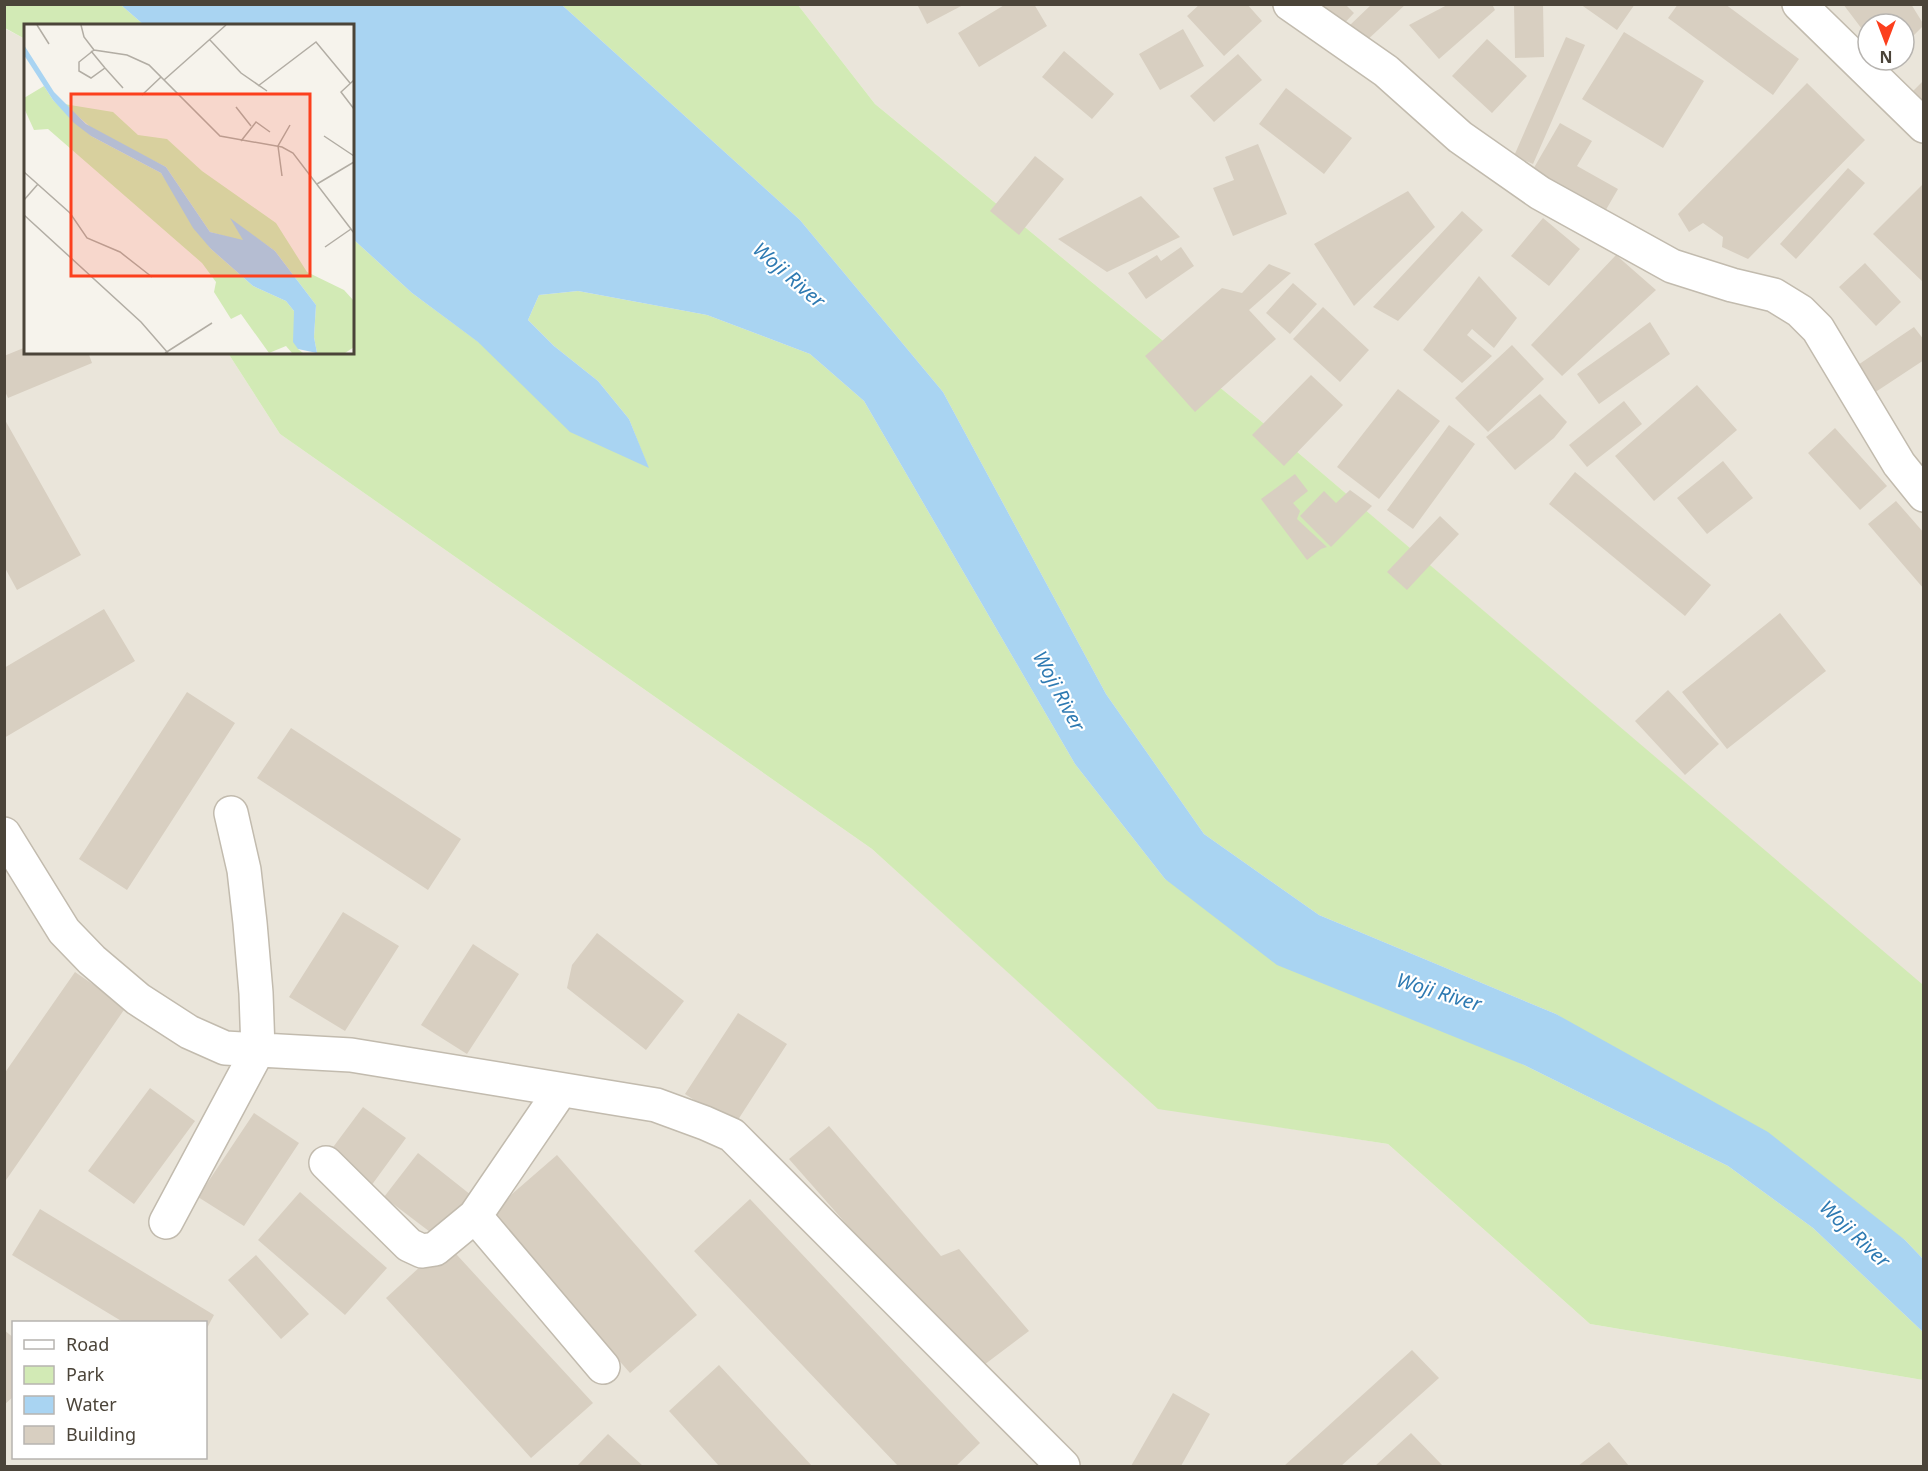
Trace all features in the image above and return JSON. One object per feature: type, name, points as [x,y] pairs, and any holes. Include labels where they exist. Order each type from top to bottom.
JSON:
[{"type":"street","points":[[1290,4],[1386,71],[1460,137],[1540,193],[1672,266],[1732,285],[1774,295],[1800,311],[1818,329],[1899,464],[1923,495]]},
{"type":"street","points":[[1798,4],[1923,126]]},
{"type":"street","points":[[166,1222],[258,1050],[256,993],[244,870],[231,813]]},
{"type":"street","points":[[4,834],[64,931],[92,960],[138,999],[189,1032],[225,1048],[351,1056],[656,1105],[732,1135],[1063,1467]]},
{"type":"street","points":[[327,1163],[409,1245],[422,1251],[435,1249],[476,1216],[561,1090]]},
{"type":"street","points":[[476,1216],[603,1367]]},
{"type":"shaded area","points":[[798,5],[1923,5],[1923,986],[1262,422],[875,104]]},
{"type":"shaded area","points":[[4,28],[24,38],[24,354],[229,354],[280,434],[872,849],[1158,1108],[1388,1144],[1590,1324],[1923,1380],[1923,1466],[5,1466]]},
{"type":"green space","points":[[4,5],[121,5],[143,24],[24,24],[24,38],[5,28]]},
{"type":"green space","points":[[562,5],[798,5],[875,104],[1262,422],[1922,984],[1923,1259],[1905,1240],[1556,1014],[1319,915],[1204,834],[1106,694],[943,392],[800,220]]},
{"type":"green space","points":[[354,240],[412,293],[648,467],[629,419],[598,381],[554,346],[528,320],[539,295],[578,291],[707,315],[810,354],[864,401],[1075,764],[1165,879],[1524,1065],[1728,1166],[1813,1228],[1923,1332],[1923,1380],[1590,1324],[1388,1144],[1158,1109],[872,849],[280,434],[229,354],[354,354]]},
{"type":"water","name":"Woji River","points":[[121,5],[562,5],[800,220],[943,392],[1106,694],[1204,834],[1319,915],[1556,1014],[1768,1132],[1905,1240],[1923,1259],[1923,1332],[1813,1228],[1728,1166],[1524,1065],[1277,965],[1165,879],[1075,764],[864,401],[810,354],[707,315],[578,291],[539,295],[528,320],[554,346],[598,381],[629,419],[649,468],[570,432],[478,342],[412,293],[354,240],[354,24],[143,24]]},
{"type":"building","points":[[917,4],[965,4],[927,24]]},
{"type":"building","points":[[1006,4],[1034,4],[1047,26],[979,67],[958,33]]},
{"type":"building","points":[[1200,4],[1247,4],[1262,21],[1224,56],[1187,16]]},
{"type":"building","points":[[1312,4],[1345,4],[1354,13],[1339,29]]},
{"type":"building","points":[[1372,4],[1406,4],[1364,43],[1349,26]]},
{"type":"building","points":[[1449,4],[1492,4],[1495,10],[1439,59],[1409,25]]},
{"type":"building","points":[[1514,4],[1543,4],[1544,57],[1515,58]]},
{"type":"building","points":[[1580,4],[1635,4],[1617,30]]},
{"type":"building","points":[[1678,4],[1725,4],[1799,59],[1773,95],[1668,18]]},
{"type":"building","points":[[1843,4],[1911,4],[1916,12],[1856,12],[1856,21]]},
{"type":"building","points":[[1916,12],[1924,25],[1916,33]]},
{"type":"building","points":[[1183,29],[1204,66],[1160,90],[1139,54]]},
{"type":"building","points":[[1624,32],[1704,81],[1663,148],[1582,99]]},
{"type":"building","points":[[1566,37],[1585,45],[1533,164],[1514,156]]},
{"type":"building","points":[[1487,39],[1527,76],[1492,113],[1452,76]]},
{"type":"building","points":[[1064,51],[1114,94],[1092,119],[1042,77]]},
{"type":"building","points":[[1238,54],[1262,80],[1214,122],[1190,96]]},
{"type":"building","points":[[1924,80],[1924,106],[1910,94]]},
{"type":"building","points":[[1807,83],[1865,140],[1748,259],[1722,247],[1723,237],[1703,223],[1689,232],[1678,214]]},
{"type":"building","points":[[1286,88],[1352,138],[1324,174],[1259,124]]},
{"type":"building","points":[[1560,123],[1592,141],[1577,166],[1618,189],[1600,220],[1528,178]]},
{"type":"building","points":[[1258,144],[1287,214],[1233,236],[1213,188],[1234,180],[1225,157]]},
{"type":"building","points":[[1035,156],[1064,179],[1019,235],[990,211]]},
{"type":"building","points":[[1848,168],[1865,183],[1796,259],[1780,244]]},
{"type":"building","points":[[1924,183],[1924,283],[1873,234]]},
{"type":"building","points":[[1408,191],[1435,227],[1354,306],[1314,244]]},
{"type":"building","points":[[1141,196],[1180,237],[1107,272],[1058,239]]},
{"type":"building","points":[[1462,211],[1483,230],[1398,321],[1373,307]]},
{"type":"building","points":[[1543,218],[1580,249],[1549,286],[1511,256]]},
{"type":"building","points":[[1181,247],[1194,266],[1146,299],[1128,273],[1157,255],[1161,261]]},
{"type":"building","points":[[1616,255],[1656,290],[1562,376],[1531,345]]},
{"type":"building","points":[[1865,263],[1901,302],[1876,326],[1839,287]]},
{"type":"building","points":[[1269,264],[1291,273],[1249,310],[1276,339],[1195,412],[1145,356],[1222,288],[1242,293]]},
{"type":"building","points":[[1479,276],[1517,318],[1494,348],[1472,329],[1467,335],[1492,356],[1462,383],[1423,350]]},
{"type":"building","points":[[1293,283],[1317,304],[1290,334],[1266,313]]},
{"type":"building","points":[[1323,307],[1369,350],[1340,382],[1293,339]]},
{"type":"building","points":[[1650,322],[1670,354],[1599,404],[1577,374]]},
{"type":"building","points":[[1914,327],[1924,340],[1924,360],[1871,395],[1852,369]]},
{"type":"building","points":[[1512,345],[1544,379],[1488,432],[1455,398]]},
{"type":"building","points":[[24,348],[24,354],[89,354],[92,363],[8,398],[4,389],[4,356]]},
{"type":"building","points":[[1311,375],[1343,405],[1284,466],[1252,435]]},
{"type":"building","points":[[1697,385],[1737,430],[1654,501],[1615,456]]},
{"type":"building","points":[[1398,389],[1440,421],[1379,499],[1337,467]]},
{"type":"building","points":[[1540,394],[1567,422],[1554,438],[1515,470],[1486,437]]},
{"type":"building","points":[[1624,401],[1642,424],[1587,467],[1569,445]]},
{"type":"building","points":[[5,420],[81,555],[17,590],[5,568]]},
{"type":"building","points":[[1449,425],[1475,444],[1413,529],[1387,510]]},
{"type":"building","points":[[1835,428],[1887,486],[1860,510],[1808,453]]},
{"type":"building","points":[[1723,461],[1753,498],[1707,534],[1677,498]]},
{"type":"building","points":[[1575,472],[1711,585],[1685,616],[1549,504]]},
{"type":"building","points":[[1295,474],[1308,491],[1293,503],[1300,511],[1297,519],[1327,547],[1307,560],[1261,499]]},
{"type":"building","points":[[1350,490],[1372,506],[1331,547],[1300,516],[1324,491],[1336,503]]},
{"type":"building","points":[[1896,501],[1924,533],[1924,589],[1868,524]]},
{"type":"building","points":[[1440,516],[1459,534],[1407,590],[1387,572]]},
{"type":"building","points":[[104,609],[135,661],[4,738],[4,668]]},
{"type":"building","points":[[1780,613],[1826,671],[1727,749],[1682,692]]},
{"type":"building","points":[[1668,690],[1719,744],[1685,775],[1635,721]]},
{"type":"building","points":[[187,692],[235,723],[127,890],[79,859]]},
{"type":"building","points":[[291,728],[461,839],[428,890],[257,778]]},
{"type":"building","points":[[343,912],[399,946],[345,1031],[289,997]]},
{"type":"building","points":[[597,933],[684,1001],[646,1050],[567,988],[572,965]]},
{"type":"building","points":[[473,944],[519,974],[467,1054],[421,1025]]},
{"type":"building","points":[[75,972],[126,1007],[4,1183],[4,1074]]},
{"type":"building","points":[[738,1013],[787,1044],[734,1126],[685,1094]]},
{"type":"building","points":[[150,1088],[195,1121],[134,1204],[88,1171]]},
{"type":"building","points":[[363,1107],[406,1138],[371,1186],[328,1154]]},
{"type":"building","points":[[254,1113],[299,1143],[244,1226],[198,1197]]},
{"type":"building","points":[[829,1126],[941,1256],[959,1249],[1029,1331],[976,1371],[789,1159]]},
{"type":"building","points":[[418,1153],[471,1195],[438,1238],[384,1197]]},
{"type":"building","points":[[557,1155],[697,1315],[630,1373],[490,1213]]},
{"type":"building","points":[[300,1192],[387,1268],[345,1315],[258,1240]]},
{"type":"building","points":[[750,1199],[980,1443],[956,1466],[898,1466],[694,1251]]},
{"type":"building","points":[[40,1209],[214,1315],[207,1328],[207,1321],[121,1321],[12,1255]]},
{"type":"building","points":[[446,1243],[593,1403],[531,1458],[386,1298]]},
{"type":"building","points":[[256,1255],[309,1314],[281,1339],[228,1280]]},
{"type":"building","points":[[4,1330],[12,1336],[12,1398],[4,1405]]},
{"type":"building","points":[[1412,1350],[1439,1378],[1341,1466],[1284,1466]]},
{"type":"building","points":[[719,1365],[812,1466],[719,1466],[669,1411]]},
{"type":"building","points":[[1173,1393],[1210,1414],[1181,1466],[1131,1466]]},
{"type":"building","points":[[1411,1433],[1443,1466],[1375,1466]]},
{"type":"building","points":[[608,1434],[643,1466],[577,1466]]},
{"type":"building","points":[[1609,1442],[1629,1466],[1578,1466]]}]
